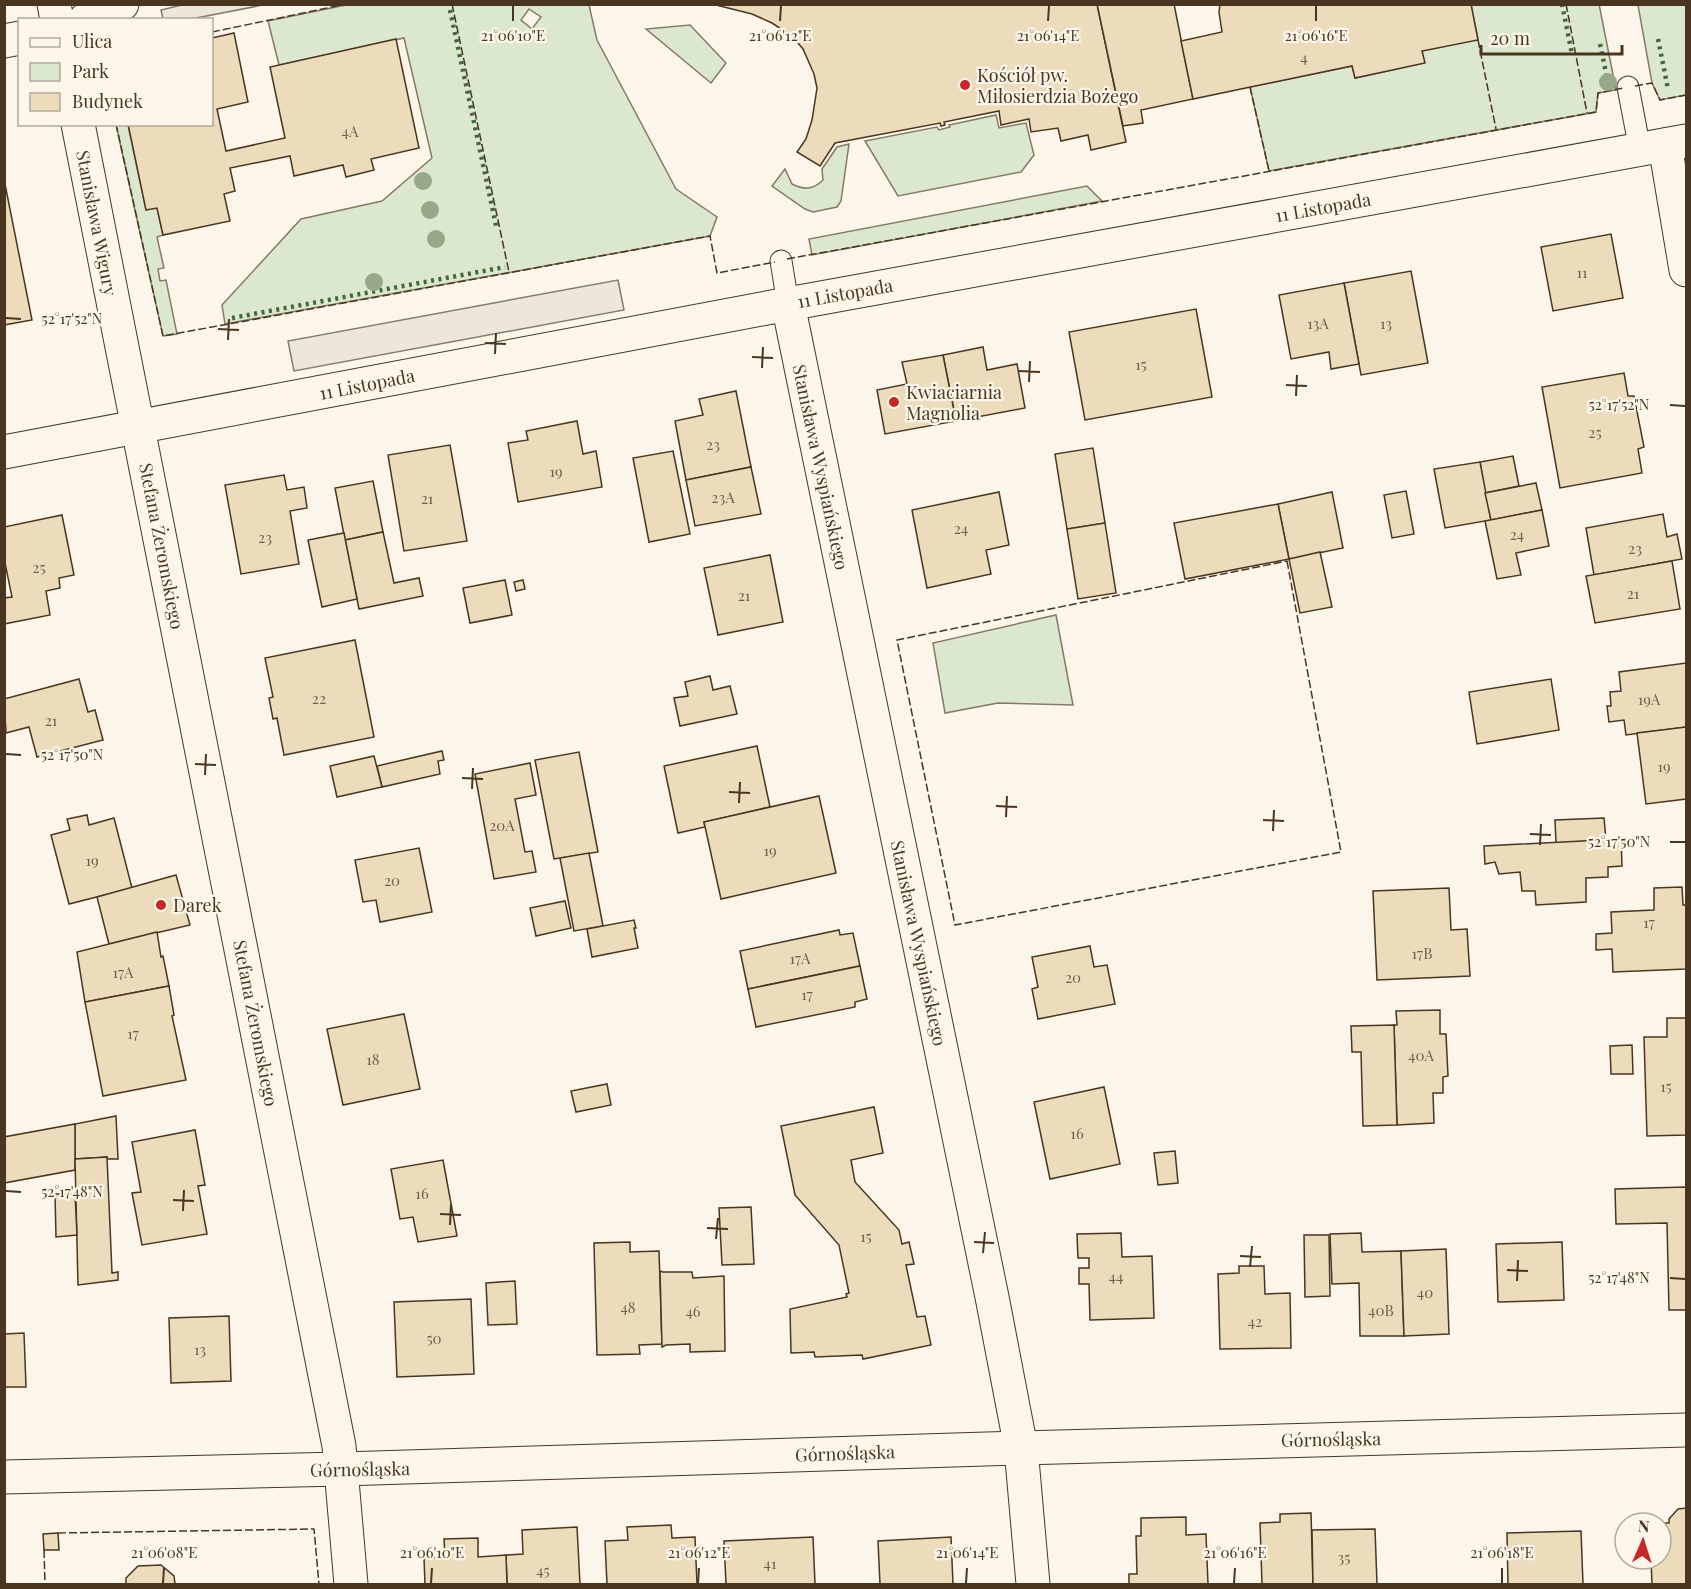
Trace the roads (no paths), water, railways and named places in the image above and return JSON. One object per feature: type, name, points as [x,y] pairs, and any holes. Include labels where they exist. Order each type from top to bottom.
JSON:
[{"type":"street","points":[[90,18],[122,4]]},
{"type":"street","name":"Stanisława Wigury","points":[[78,126],[138,428]]},
{"type":"street","points":[[1664,145],[1686,270]]},
{"type":"street","name":"11 Listopada","points":[[4,452],[788,304],[1664,145]]},
{"type":"street","name":"Stanisława Wyspiańskiego","points":[[788,304],[1021,1448],[1033,1584]]},
{"type":"street","name":"Stefana Żeromskiego","points":[[138,428],[339,1446],[351,1584]]},
{"type":"street","name":"Górnośląska","points":[[4,1477],[1686,1430]]},
{"type":"lane","points":[[1628,87],[1664,145]]},
{"type":"lane","points":[[781,261],[788,304]]},
{"type":"place","name":"Kościół pw. Miłosierdzia Bożego","points":[[965,85]]},
{"type":"place","name":"Kwiaciarnia Magnolia","points":[[894,402]]},
{"type":"place","name":"Darek","points":[[161,905]]}]
